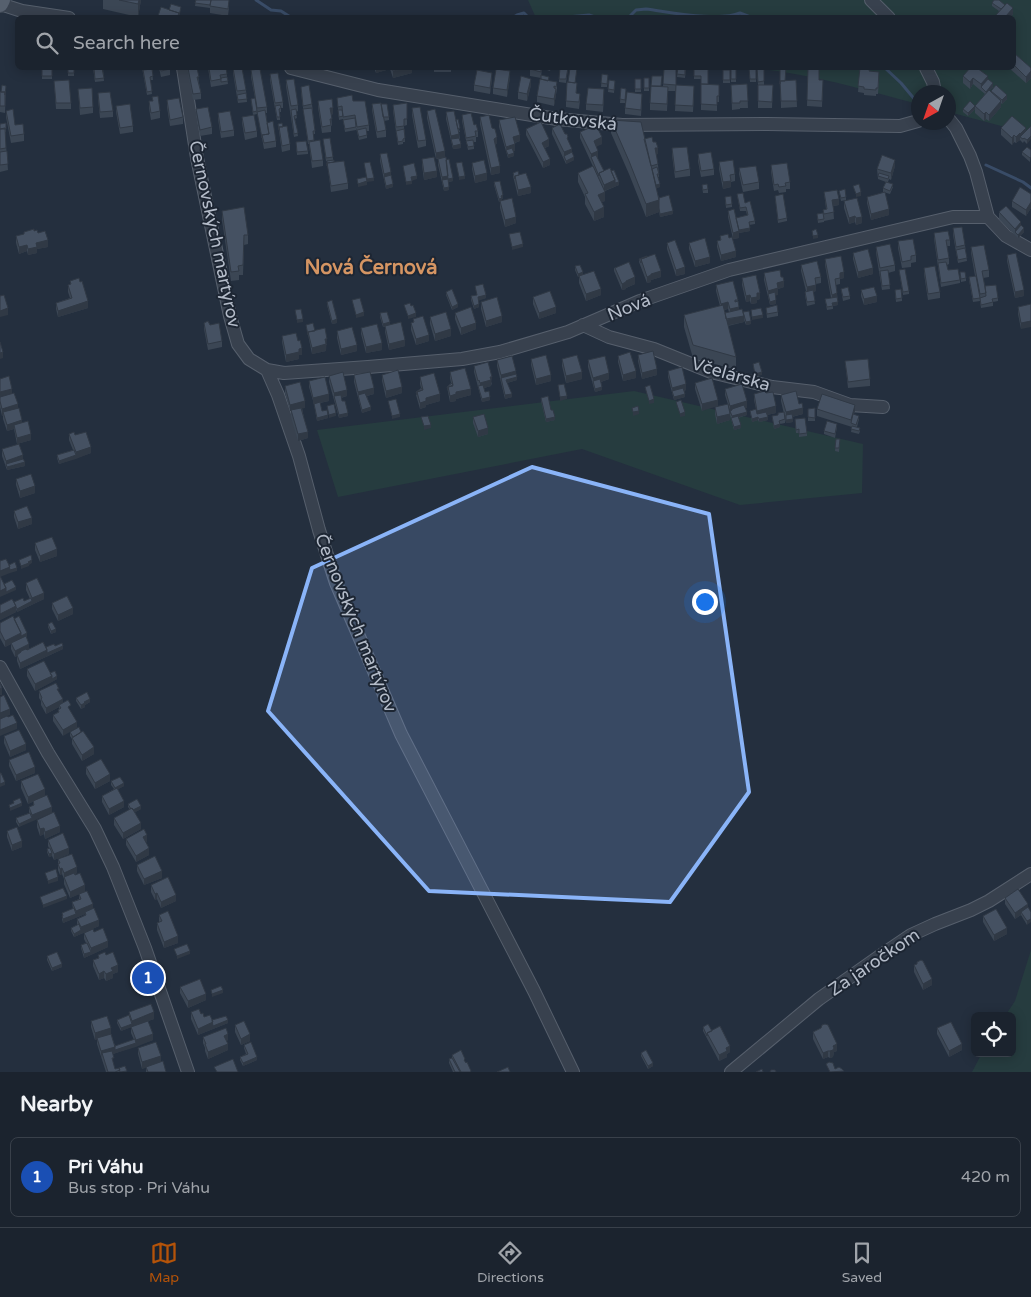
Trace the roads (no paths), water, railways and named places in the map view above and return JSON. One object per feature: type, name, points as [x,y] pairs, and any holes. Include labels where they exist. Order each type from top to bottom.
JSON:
[{"type":"main road","points":[[0,4],[2,0]]},
{"type":"street","points":[[871,0],[886,15]]},
{"type":"street","points":[[0,4],[22,11],[49,15]]},
{"type":"street","name":"Černovských martýrov","points":[[183,70],[198,158],[230,316],[238,344],[249,358],[267,370],[278,395],[299,456],[336,583],[397,725],[454,839],[534,991],[573,1072]]},
{"type":"street","name":"Čutkovská","points":[[299,70],[378,90],[557,119],[622,125],[767,124],[900,126],[911,123]]},
{"type":"street","points":[[927,70],[934,85]]},
{"type":"street","points":[[956,128],[976,172],[988,217],[1006,236],[1031,250]]},
{"type":"street","name":"Nová","points":[[267,370],[284,373],[368,367],[462,359],[500,352],[568,332],[640,302],[729,270],[953,217],[988,217]]},
{"type":"street","name":"Včelárska","points":[[583,325],[609,337],[654,348],[711,372],[772,387],[814,392],[850,405],[883,407]]},
{"type":"street","points":[[0,667],[48,753],[96,829],[145,948],[188,1072]]},
{"type":"street","name":"Za jaročkom","points":[[731,1072],[819,999],[911,935],[989,901],[1031,874]]},
{"type":"waterway","points":[[256,0],[271,10],[281,11],[287,15]]},
{"type":"waterway","points":[[631,15],[636,10],[646,9],[694,15]]},
{"type":"waterway","points":[[517,15],[524,13],[526,15]]},
{"type":"waterway","points":[[734,15],[740,13],[745,15]]},
{"type":"waterway","points":[[887,70],[911,95]]},
{"type":"waterway","points":[[986,165],[1023,182],[1031,188]]},
{"type":"place","name":"Pri Váhu","points":[[148,978]]},
{"type":"district","name":"Nová Černová","points":[[371,268]]}]
